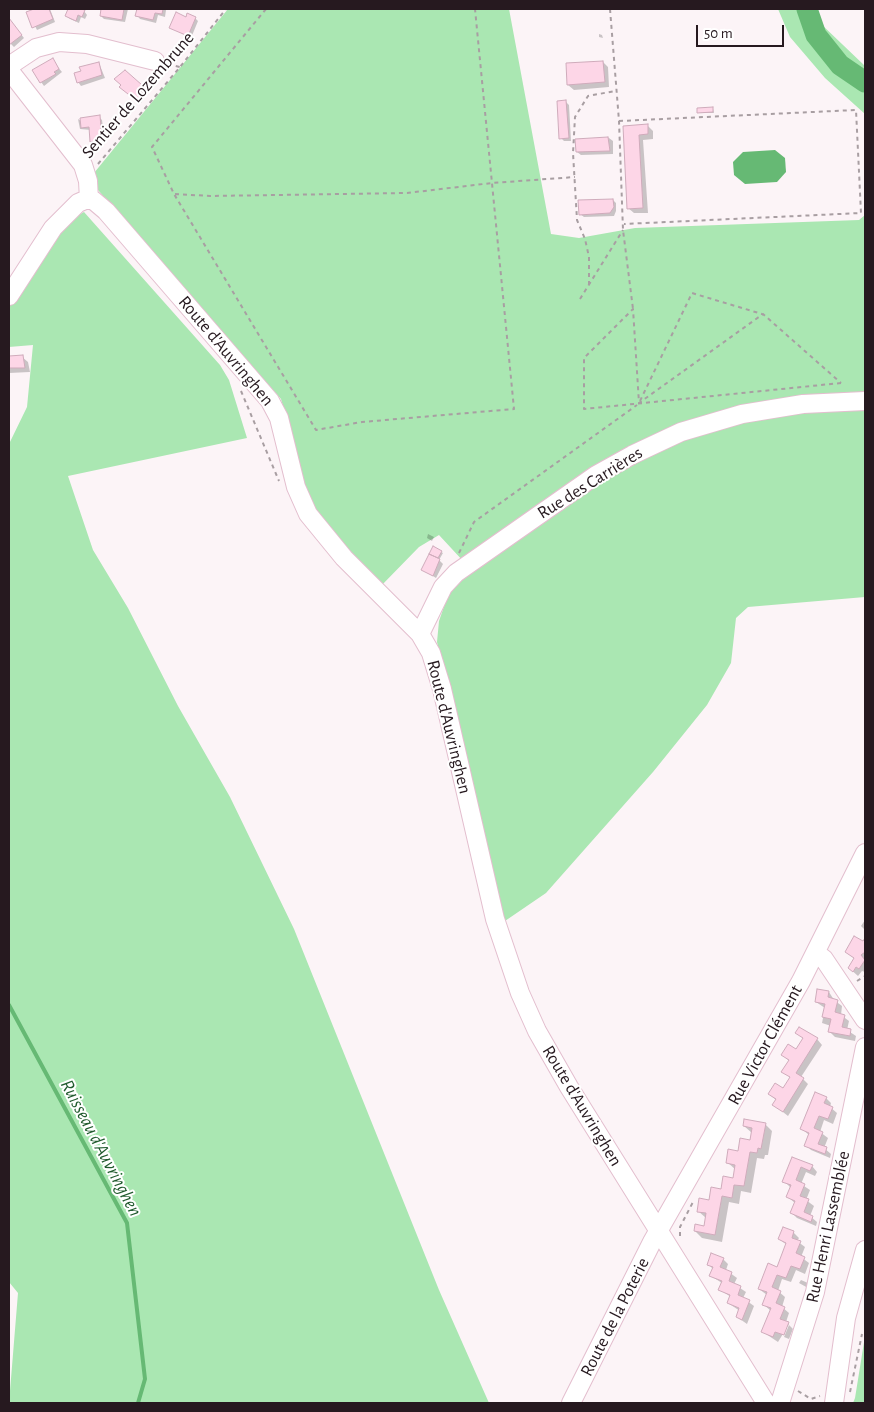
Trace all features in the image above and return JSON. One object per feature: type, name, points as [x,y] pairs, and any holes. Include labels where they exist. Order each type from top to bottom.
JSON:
[{"type":"street","points":[[9,66],[36,48],[59,42],[87,44],[155,61]]},
{"type":"street","points":[[9,70],[79,159],[87,173],[89,200],[78,203],[53,228],[9,296]]},
{"type":"street","name":"Route d'Auvringhen","points":[[89,200],[97,202],[106,211],[266,395],[279,418],[296,487],[308,514],[344,558],[420,634],[436,668],[490,899],[520,993],[556,1066],[766,1403]]},
{"type":"street","name":"Rue des Carrières","points":[[420,634],[443,586],[456,573],[596,475],[632,455],[682,432],[735,415],[804,404],[865,401]]},
{"type":"street","name":"Rue Victor Clément","points":[[659,1231],[816,953],[865,855]]},
{"type":"street","points":[[816,953],[824,959],[865,1020]]},
{"type":"street","name":"Rue Henri Lassemblée","points":[[780,1403],[815,1292],[865,1047]]},
{"type":"street","name":"Route de la Poterie","points":[[571,1403],[659,1231]]},
{"type":"street","points":[[826,1400],[844,1324],[865,1250]]},
{"type":"street","points":[[842,1403],[856,1322],[865,1286]]},
{"type":"path","name":"Sentier de Lozembrune","points":[[87,173],[99,163],[226,9]]},
{"type":"path","points":[[266,9],[152,147],[174,194],[316,430],[362,422],[514,409],[475,9]]},
{"type":"path","points":[[610,9],[619,122],[623,230],[633,309],[640,403]]},
{"type":"path","points":[[589,285],[589,256],[585,239],[577,220],[574,177],[575,117],[588,96],[616,91]]},
{"type":"path","points":[[619,122],[856,110],[861,213],[624,224]]},
{"type":"path","points":[[174,194],[210,196],[407,193],[492,183],[574,177]]},
{"type":"path","points":[[580,300],[623,230]]},
{"type":"path","points":[[633,309],[584,358],[584,409],[841,383],[763,314],[692,293],[640,403]]},
{"type":"path","points":[[456,560],[474,522],[763,314]]},
{"type":"path","points":[[238,384],[282,488]]},
{"type":"path","points":[[682,1239],[680,1227],[694,1201]]},
{"type":"path","points":[[811,1399],[826,1400]]},
{"type":"shaded area","points":[[228,9],[509,9],[551,234],[579,238],[635,228],[859,220],[865,215],[865,597],[748,607],[736,618],[731,663],[707,705],[653,772],[546,893],[505,921],[490,873],[437,642],[439,621],[453,581],[464,562],[439,535],[419,547],[380,587],[311,506],[281,399],[98,190],[94,173]]},
{"type":"shaded area","points":[[778,9],[815,9],[820,23],[865,66],[865,114],[825,78],[790,37]]},
{"type":"shaded area","points":[[775,150],[785,158],[786,172],[777,182],[745,184],[734,175],[733,162],[743,152]]},
{"type":"shaded area","points":[[84,212],[220,365],[229,380],[247,438],[68,476],[93,550],[128,608],[178,706],[230,797],[294,929],[439,1290],[489,1403],[9,1403],[18,1293],[9,1282],[9,444],[27,407],[33,345],[9,347],[9,306],[46,247],[75,217]]},
{"type":"shaded area","points":[[865,1336],[865,1403],[853,1403],[855,1398]]},
{"type":"building","points":[[34,9],[49,9],[53,19],[32,28],[26,12]]},
{"type":"building","points":[[68,9],[85,10],[82,17],[78,15],[76,21],[65,16]]},
{"type":"building","points":[[101,9],[124,9],[122,20],[100,16]]},
{"type":"building","points":[[137,9],[163,9],[162,14],[155,13],[153,20],[135,16]]},
{"type":"building","points":[[176,12],[186,17],[187,13],[196,17],[188,36],[169,28]]},
{"type":"building","points":[[9,18],[22,35],[9,45]]},
{"type":"building","points":[[53,58],[59,69],[54,72],[56,74],[40,83],[32,70]]},
{"type":"building","points":[[603,61],[605,82],[567,85],[566,63]]},
{"type":"building","points":[[99,62],[102,75],[77,83],[74,73],[81,71],[79,67]]},
{"type":"building","points":[[125,70],[142,85],[139,90],[143,93],[137,101],[119,87],[121,85],[114,79]]},
{"type":"building","points":[[566,100],[569,138],[559,139],[557,101]]},
{"type":"building","points":[[713,107],[713,112],[697,113],[697,108]]},
{"type":"building","points":[[100,115],[102,140],[90,142],[89,127],[81,128],[80,118]]},
{"type":"building","points":[[648,124],[648,134],[639,135],[643,208],[627,209],[623,126]]},
{"type":"building","points":[[608,137],[610,151],[576,152],[575,139]]},
{"type":"building","points":[[613,199],[614,207],[610,213],[579,215],[578,200]]},
{"type":"building","points":[[23,355],[25,368],[9,368],[9,356]]},
{"type":"building","points":[[433,546],[442,551],[438,558],[429,554]]},
{"type":"building","points":[[429,554],[440,559],[433,576],[421,570]]},
{"type":"building","points":[[854,936],[863,941],[865,938],[865,952],[861,955],[865,960],[859,969],[856,967],[853,972],[848,968],[854,958],[845,952]]},
{"type":"building","points":[[817,989],[829,991],[828,997],[838,1000],[835,1012],[845,1015],[842,1027],[851,1029],[850,1036],[828,1032],[831,1019],[822,1017],[825,1004],[815,1002]]},
{"type":"building","points":[[799,1027],[818,1038],[796,1073],[804,1078],[783,1112],[772,1105],[776,1099],[768,1094],[775,1083],[783,1088],[790,1077],[781,1072],[789,1060],[781,1055],[788,1044],[796,1049],[803,1038],[795,1033]]},
{"type":"building","points":[[815,1092],[827,1097],[824,1103],[833,1107],[828,1119],[819,1116],[814,1128],[823,1132],[818,1144],[827,1147],[825,1154],[804,1146],[809,1133],[800,1129]]},
{"type":"building","points":[[744,1119],[766,1123],[761,1149],[758,1148],[757,1153],[750,1152],[744,1186],[734,1185],[732,1198],[722,1196],[715,1235],[694,1231],[695,1224],[704,1226],[706,1213],[697,1212],[699,1198],[709,1200],[711,1187],[721,1189],[723,1176],[733,1178],[735,1165],[726,1163],[728,1149],[738,1151],[740,1138],[750,1140],[752,1128],[743,1126]]},
{"type":"building","points":[[792,1157],[813,1165],[810,1171],[801,1167],[796,1180],[805,1184],[800,1196],[809,1199],[804,1212],[813,1216],[811,1222],[790,1213],[795,1201],[786,1197],[791,1185],[782,1182]]},
{"type":"building","points":[[783,1227],[794,1231],[792,1238],[801,1241],[796,1253],[805,1257],[800,1269],[791,1266],[786,1278],[777,1275],[772,1287],[781,1291],[776,1303],[785,1307],[780,1319],[789,1322],[784,1335],[775,1332],[773,1337],[761,1332],[771,1308],[762,1305],[767,1292],[758,1289],[768,1263],[777,1267],[786,1243],[778,1239]]},
{"type":"building","points":[[711,1253],[724,1258],[720,1267],[732,1272],[729,1281],[741,1286],[738,1295],[750,1300],[742,1320],[736,1317],[739,1308],[727,1303],[730,1295],[718,1290],[722,1281],[709,1276],[713,1267],[707,1265]]},
{"type":"waterway","points":[[807,9],[816,35],[840,65],[865,82]]},
{"type":"waterway","name":"Ruisseau d'Auvringhen","points":[[9,1005],[127,1223],[145,1379],[138,1403]]}]
